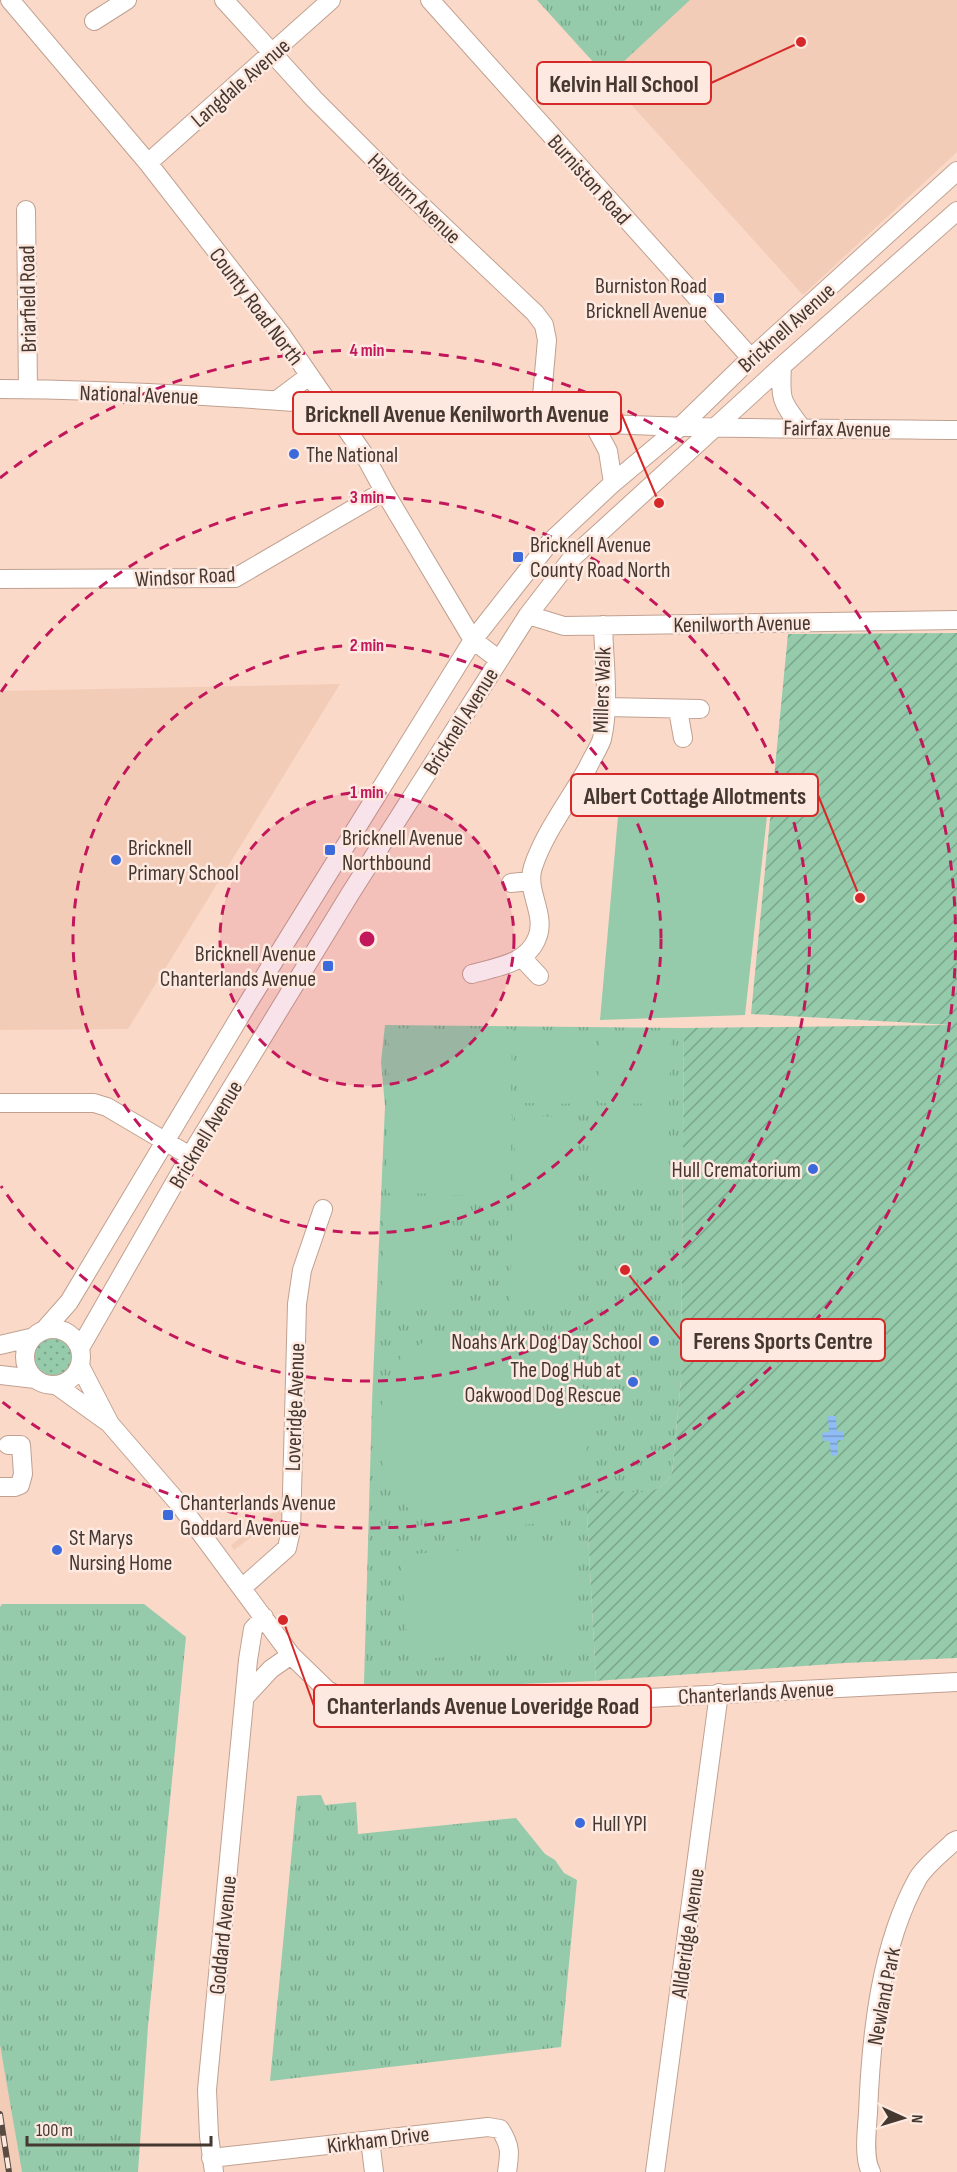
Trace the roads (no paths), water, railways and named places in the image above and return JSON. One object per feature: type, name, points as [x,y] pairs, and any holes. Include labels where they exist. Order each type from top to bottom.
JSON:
[{"type":"street","name":"County Road North","points":[[10,0],[147,163],[281,334],[365,456],[473,640],[498,659]]},
{"type":"street","points":[[94,21],[127,0]]},
{"type":"street","name":"Hayburn Avenue","points":[[224,0],[272,55],[403,188],[536,313],[544,325],[547,340],[540,419]]},
{"type":"street","name":"Langdale Avenue","points":[[147,163],[272,55],[331,0]]},
{"type":"street","name":"Burniston Road","points":[[430,0],[751,358]]},
{"type":"street","name":"Bricknell Avenue","points":[[46,1328],[69,1302],[313,898],[473,640],[550,542],[613,483],[681,426],[751,358],[957,171]]},
{"type":"street","name":"Briarfield Road","points":[[26,210],[28,389]]},
{"type":"street","name":"Bricknell Avenue","points":[[80,1357],[190,1156],[338,914],[528,615],[572,558],[782,366],[957,211]]},
{"type":"street","name":"Bricknell Avenue","points":[[782,366],[783,404],[801,427]]},
{"type":"street","points":[[277,400],[309,376]]},
{"type":"street","name":"National Avenue","points":[[0,389],[277,400],[593,423],[717,426]]},
{"type":"street","points":[[593,423],[608,451],[613,483]]},
{"type":"street","name":"Fairfax Avenue","points":[[717,426],[957,430]]},
{"type":"street","name":"Windsor Road","points":[[0,579],[235,578],[384,491]]},
{"type":"street","points":[[550,542],[572,558]]},
{"type":"street","name":"Kenilworth Avenue","points":[[528,615],[564,626],[957,620]]},
{"type":"street","name":"Millers Walk","points":[[530,881],[532,868],[547,837],[602,740],[606,707],[603,625]]},
{"type":"street","points":[[441,693],[468,709]]},
{"type":"street","points":[[606,707],[700,709]]},
{"type":"street","points":[[678,710],[682,738]]},
{"type":"street","points":[[472,974],[522,958],[537,938],[540,916],[530,881],[511,883]]},
{"type":"street","points":[[313,898],[338,914]]},
{"type":"street","points":[[522,958],[539,976]]},
{"type":"street","points":[[0,1103],[94,1103],[107,1107],[190,1156]]},
{"type":"street","name":"Loveridge Avenue","points":[[242,1588],[287,1548],[291,1530],[297,1304],[302,1270],[322,1209]]},
{"type":"street","points":[[0,1346],[30,1338],[46,1328],[59,1328],[72,1335],[80,1357],[70,1379],[56,1385],[45,1384],[35,1379],[0,1375]]},
{"type":"street","points":[[30,1338],[24,1351],[27,1369],[35,1379]]},
{"type":"street","name":"Chanterlands Avenue","points":[[80,1357],[110,1424]]},
{"type":"street","name":"Chanterlands Avenue","points":[[56,1385],[110,1424],[180,1505],[291,1655],[327,1690],[360,1707],[395,1711],[957,1682]]},
{"type":"street","points":[[0,1487],[20,1485],[23,1474],[21,1445],[8,1444]]},
{"type":"street","name":"Goddard Avenue","points":[[212,2165],[207,2090],[253,1629],[264,1617]]},
{"type":"street","points":[[245,1697],[270,1669],[291,1655]]},
{"type":"street","name":"Allderidge Avenue","points":[[655,2172],[719,1693]]},
{"type":"street","name":"Newland Park","points":[[871,2172],[868,2168],[867,2142],[875,2010],[897,1926],[919,1876],[957,1840]]},
{"type":"street","name":"Kirkham Drive","points":[[212,2165],[370,2140],[488,2127],[500,2129],[509,2143],[510,2157],[507,2172]]},
{"type":"street","points":[[370,2140],[374,2172]]},
{"type":"water","points":[[828,1416],[836,1416],[837,1432],[844,1431],[844,1440],[837,1440],[838,1455],[831,1456],[830,1441],[823,1441],[822,1433],[829,1432]]},
{"type":"railway","points":[[0,2114],[9,2172]]},
{"type":"place","name":"Kelvin Hall School","points":[[801,42]]},
{"type":"place","name":"Burniston Road Bricknell Avenue","points":[[719,298]]},
{"type":"place","name":"The National","points":[[294,454]]},
{"type":"place","name":"Bricknell Avenue Kenilworth Avenue","points":[[659,503]]},
{"type":"place","name":"Bricknell Avenue County Road North","points":[[518,557]]},
{"type":"place","name":"Bricknell Avenue Northbound","points":[[330,850]]},
{"type":"place","name":"Bricknell Primary School","points":[[116,860]]},
{"type":"place","name":"Albert Cottage Allotments","points":[[860,898]]},
{"type":"place","name":"Bricknell Avenue Chanterlands Avenue","points":[[328,966]]},
{"type":"place","name":"Hull Crematorium","points":[[813,1169]]},
{"type":"place","name":"Ferens Sports Centre","points":[[625,1270]]},
{"type":"place","name":"Noahs Ark Dog Day School","points":[[654,1341]]},
{"type":"place","name":"The Dog Hub at Oakwood Dog Rescue","points":[[633,1382]]},
{"type":"place","name":"Chanterlands Avenue Goddard Avenue","points":[[168,1515]]},
{"type":"place","name":"St Marys Nursing Home","points":[[57,1550]]},
{"type":"place","name":"Chanterlands Avenue Loveridge Road","points":[[283,1620]]},
{"type":"place","name":"Hull YPI","points":[[580,1823]]}]
